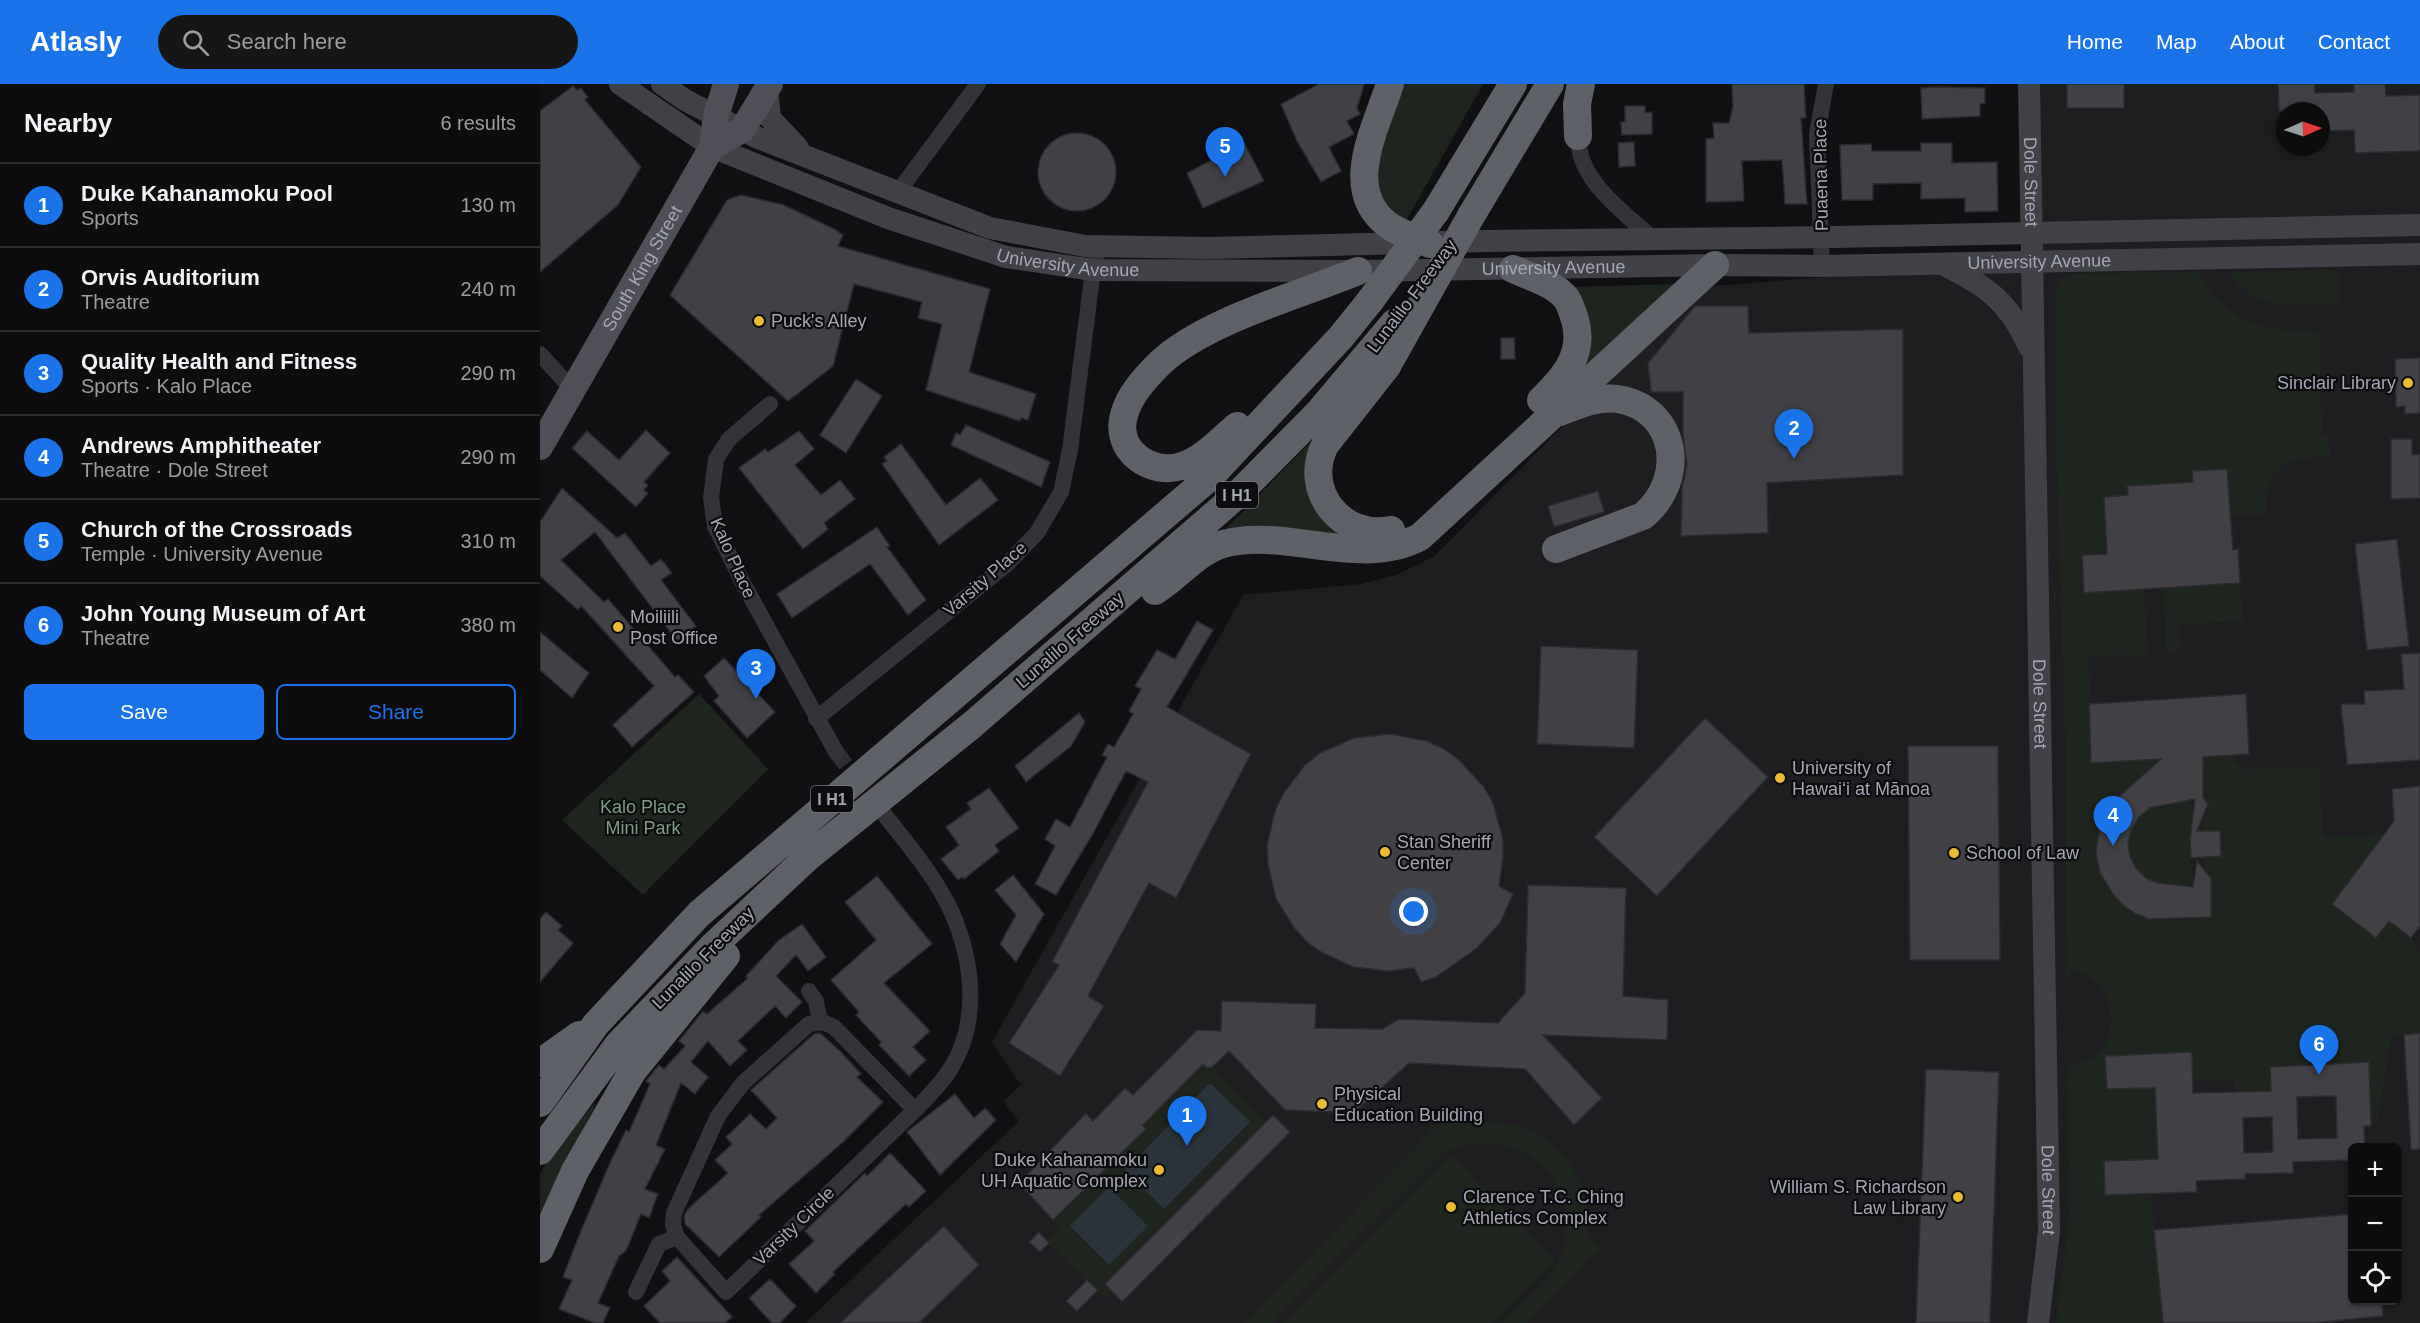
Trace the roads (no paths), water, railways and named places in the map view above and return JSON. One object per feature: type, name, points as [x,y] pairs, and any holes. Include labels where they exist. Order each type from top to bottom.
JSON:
[{"type":"highway","points":[[1390,84],[1363,170],[1364,186],[1368,202],[1386,224],[1417,246]]},
{"type":"highway","points":[[1429,211],[1493,84]]},
{"type":"highway","name":"Lunalilo Freeway","points":[[540,1103],[596,1024],[699,914],[1211,476],[1341,337],[1417,246],[1429,211],[1513,84]]},
{"type":"highway","name":"Lunalilo Freeway","points":[[540,1151],[618,1045],[713,946],[808,857],[972,725],[1246,487],[1319,412],[1395,323],[1471,216],[1550,84]]},
{"type":"highway","points":[[1578,136],[1578,104],[1581,84]]},
{"type":"highway","points":[[1471,216],[1387,366],[1325,445],[1319,456],[1318,471],[1322,494],[1333,512],[1347,525],[1375,533],[1400,528],[1418,517],[1559,383],[1572,363],[1578,338],[1573,312],[1566,299],[1552,287],[1513,268]]},
{"type":"highway","points":[[1061,648],[1161,587],[1202,554],[1224,544],[1256,541],[1384,550],[1407,544],[1432,526],[1546,417],[1715,265]]},
{"type":"highway","points":[[1341,337],[1258,410],[1190,463],[1173,468],[1155,467],[1139,460],[1128,447],[1123,431],[1127,406],[1153,371],[1177,350],[1211,329],[1358,271]]},
{"type":"highway","points":[[1546,417],[1593,400],[1616,399],[1628,402],[1638,406],[1656,421],[1668,441],[1672,465],[1663,494],[1643,516],[1556,549]]},
{"type":"highway","points":[[540,1249],[575,1171],[632,1072],[808,857]]},
{"type":"highway","points":[[540,1063],[596,1024]]},
{"type":"main road","name":"University Avenue","points":[[620,84],[712,147],[888,218],[1006,257],[1093,270],[1358,271],[1715,265],[1822,266],[2420,254]]},
{"type":"main road","name":"University Avenue","points":[[662,84],[742,130],[990,228],[1065,244],[1098,247],[1417,246],[1653,238],[1822,237],[2420,225]]},
{"type":"main road","name":"South King Street","points":[[540,447],[712,147],[716,116],[726,84]]},
{"type":"main road","name":"Dole Street","points":[[2029,84],[2049,1231],[2048,1260],[2038,1323]]},
{"type":"main road","points":[[712,147],[742,130],[768,87]]},
{"type":"main road","points":[[768,87],[769,113],[775,126],[808,156]]},
{"type":"main road","points":[[888,218],[898,192]]},
{"type":"main road","points":[[1943,264],[1989,290],[2004,303],[2018,322],[2032,354]]},
{"type":"street","points":[[898,192],[978,84]]},
{"type":"street","points":[[1594,84],[1581,114],[1578,136],[1586,167],[1599,188],[1653,238]]},
{"type":"street","name":"Puaena Place","points":[[1822,266],[1817,134],[1826,84]]},
{"type":"street","name":"Varsity Place","points":[[816,719],[1007,564],[1037,533],[1061,492],[1098,247]]},
{"type":"street","points":[[540,354],[573,390]]},
{"type":"street","name":"Kalo Place","points":[[770,404],[729,439],[716,459],[712,482],[712,507],[715,526],[816,719]]},
{"type":"street","points":[[816,719],[836,752]]},
{"type":"street","name":"Varsity Circle","points":[[677,1237],[726,1292],[915,1110],[951,1068],[968,1029],[971,1006],[969,972],[951,911],[916,856],[884,814]]},
{"type":"street","points":[[809,991],[816,1001],[820,1022]]},
{"type":"street","points":[[636,1292],[659,1244],[677,1237],[673,1226],[674,1213],[718,1116],[743,1083],[803,1028],[820,1022],[834,1027],[915,1110]]},
{"type":"tunnel","points":[[836,752],[861,784]]},
{"type":"place","name":"Church of the Crossroads","points":[[1225,177]]},
{"type":"place","name":"Puck's Alley","points":[[759,321]]},
{"type":"place","name":"Sinclair Library","points":[[2408,383]]},
{"type":"place","name":"Orvis Auditorium","points":[[1794,459]]},
{"type":"place","name":"Moiliili Post Office","points":[[618,627]]},
{"type":"place","name":"Quality Health and Fitness","points":[[756,699]]},
{"type":"place","name":"University of Hawaiʻi at Mānoa","points":[[1780,778]]},
{"type":"place","name":"Andrews Amphitheater","points":[[2113,846]]},
{"type":"place","name":"Stan Sheriff Center","points":[[1385,852]]},
{"type":"place","name":"School of Law","points":[[1954,853]]},
{"type":"place","name":"John Young Museum of Art","points":[[2319,1075]]},
{"type":"place","name":"Physical Education Building","points":[[1322,1104]]},
{"type":"place","name":"Duke Kahanamoku Pool","points":[[1187,1146]]},
{"type":"place","name":"Duke Kahanamoku UH Aquatic Complex","points":[[1159,1170]]},
{"type":"place","name":"William S. Richardson Law Library","points":[[1958,1197]]},
{"type":"place","name":"Clarence T.C. Ching Athletics Complex","points":[[1451,1207]]},
{"type":"park label","name":"Kalo Place Mini Park","points":[[643,817]]}]
